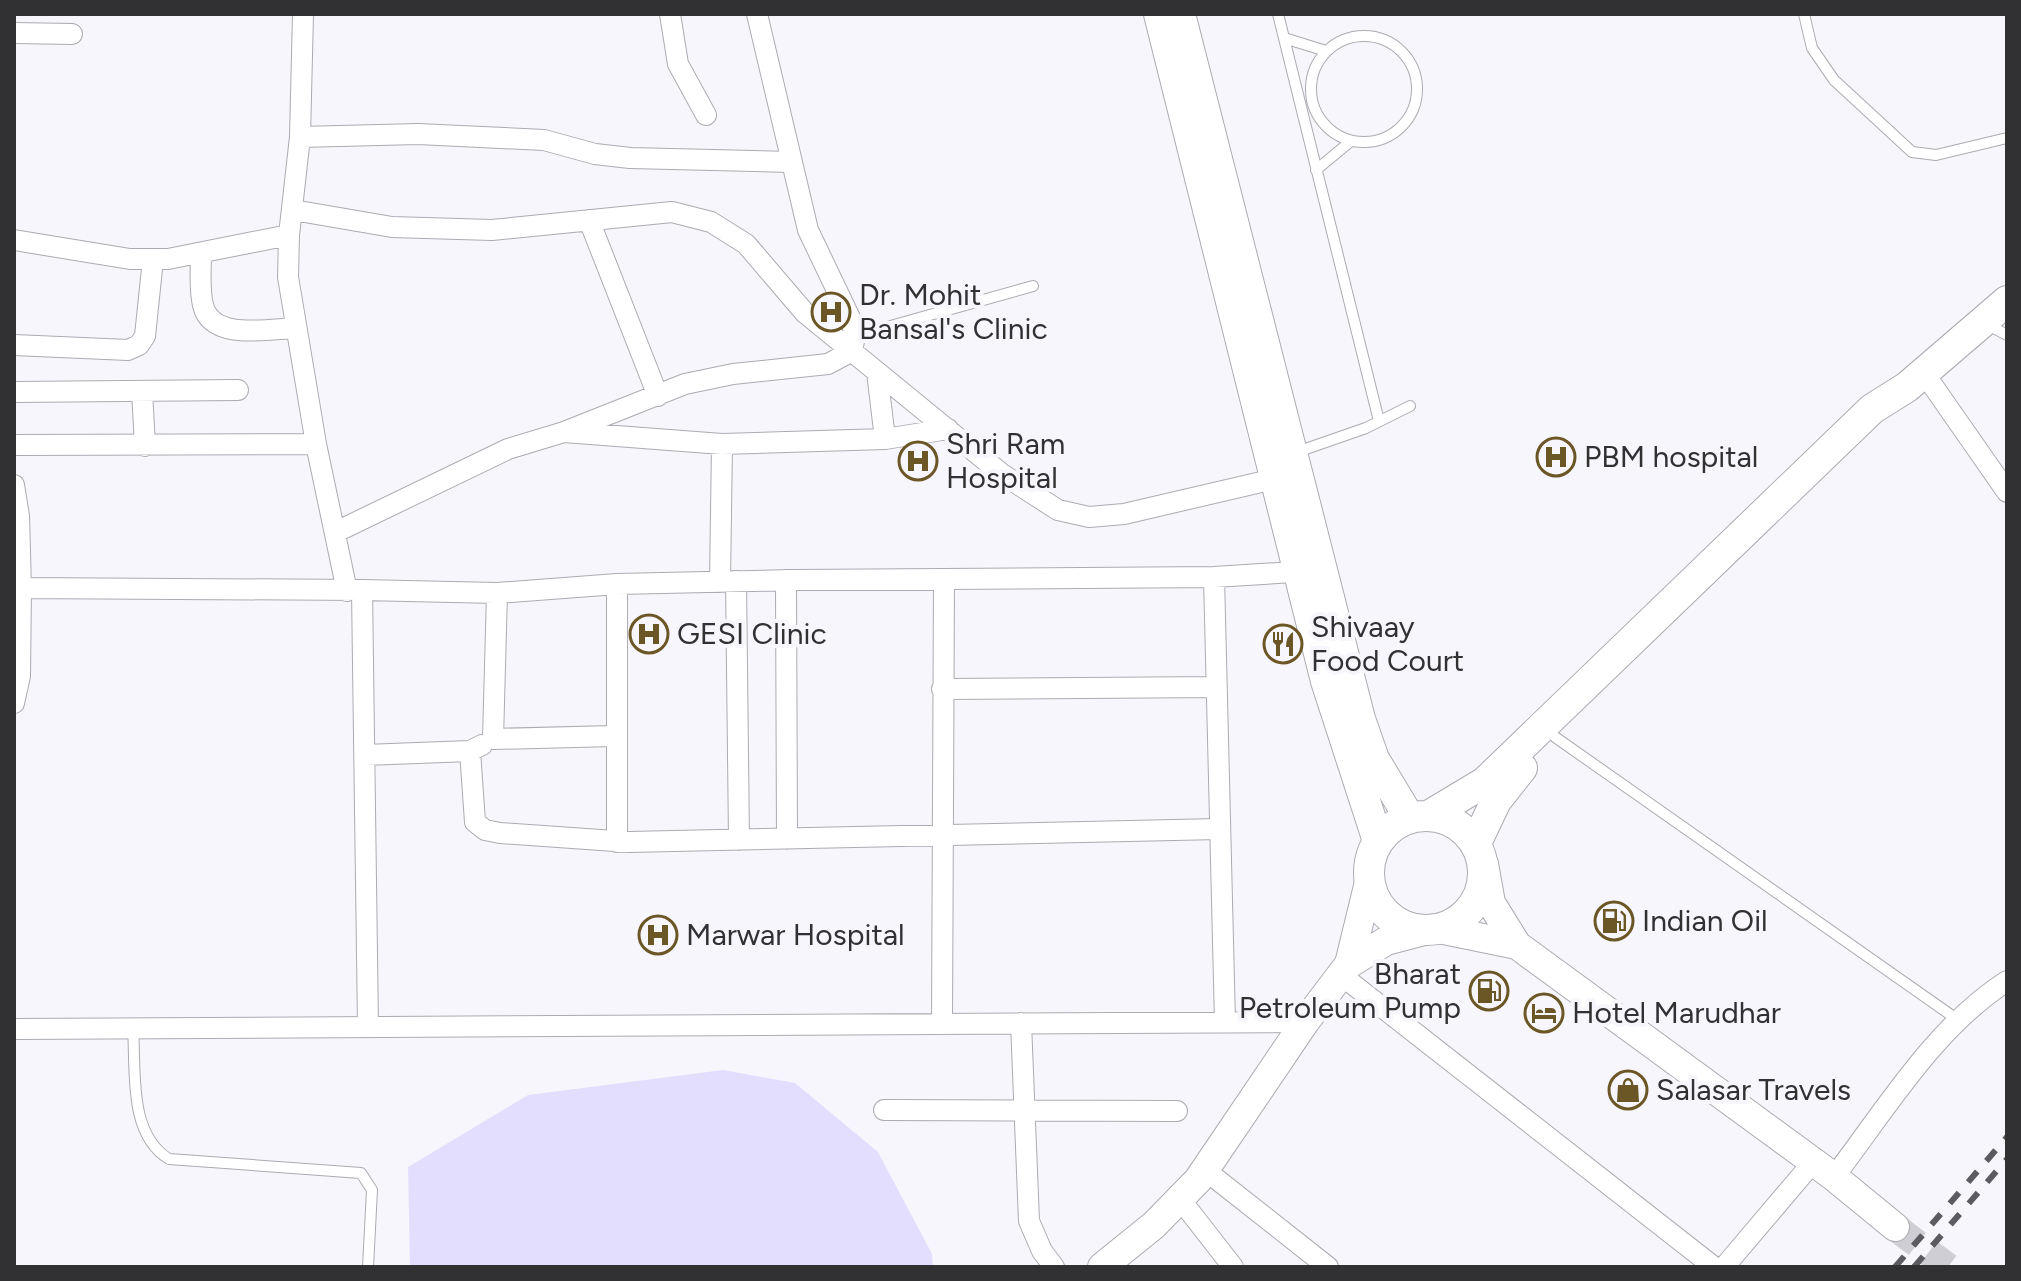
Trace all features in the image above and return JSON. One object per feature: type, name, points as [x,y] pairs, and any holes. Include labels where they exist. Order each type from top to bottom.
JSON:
[{"type":"main road","points":[[1159,14],[1204,153],[1310,571],[1343,739],[1378,841]]},
{"type":"main road","points":[[1180,14],[1204,153]]},
{"type":"main road","points":[[1916,380],[1887,419],[1507,785],[1480,853],[1483,886],[1474,906],[1459,921],[1431,930],[1405,927],[1388,916],[1376,901],[1369,882],[1372,854],[1391,826],[1420,816],[1485,782],[1698,573],[1872,409],[1916,380],[1995,329],[2007,301]]},
{"type":"main road","points":[[1310,571],[1374,759],[1420,816],[1448,819],[1464,829],[1480,853]]},
{"type":"street","points":[[303,14],[300,137],[289,235],[288,277],[316,444],[336,532],[355,590],[365,755],[368,1027]]},
{"type":"street","points":[[670,14],[678,64],[706,115]]},
{"type":"street","points":[[757,14],[808,230],[853,344]]},
{"type":"street","points":[[14,33],[72,34]]},
{"type":"street","points":[[300,137],[418,134],[544,140],[595,154],[630,158],[790,162]]},
{"type":"street","points":[[293,210],[392,227],[492,230],[672,212],[711,222],[746,244],[805,313],[853,344],[877,372],[1002,474],[1058,510],[1089,517],[1124,514],[1284,467]]},
{"type":"street","points":[[589,220],[658,396]]},
{"type":"street","points":[[14,240],[130,259],[153,259],[201,253],[289,235]]},
{"type":"street","points":[[201,253],[203,305],[215,324],[232,330],[295,328]]},
{"type":"street","points":[[14,345],[128,350],[139,345],[145,336],[153,259]]},
{"type":"street","points":[[336,532],[508,449],[564,432],[685,384],[733,374],[828,364],[853,344]]},
{"type":"street","points":[[877,372],[885,439]]},
{"type":"street","points":[[1916,380],[2004,479]]},
{"type":"street","points":[[14,392],[238,390]]},
{"type":"street","points":[[142,391],[145,446]]},
{"type":"street","points":[[564,432],[722,444],[885,439],[948,429]]},
{"type":"street","points":[[14,445],[316,444]]},
{"type":"street","points":[[722,444],[739,840]]},
{"type":"street","points":[[14,485],[21,588],[20,676],[14,703]]},
{"type":"street","points":[[21,588],[497,593],[617,584],[1214,577],[1310,571]]},
{"type":"street","points":[[1214,577],[1225,1022]]},
{"type":"street","points":[[786,580],[787,839]]},
{"type":"street","points":[[942,1024],[940,833],[944,581]]},
{"type":"street","points":[[617,584],[614,736],[617,842]]},
{"type":"street","points":[[493,739],[497,593]]},
{"type":"street","points":[[942,689],[1216,687]]},
{"type":"street","points":[[365,755],[470,751],[493,739],[614,736]]},
{"type":"street","points":[[470,751],[475,822],[485,830],[617,842],[1219,829]]},
{"type":"street","points":[[1480,853],[1491,903],[1517,945],[1824,1169],[1895,1227]]},
{"type":"street","points":[[1345,970],[1369,882]]},
{"type":"street","points":[[1102,1267],[1180,1199],[1205,1170],[1305,1022],[1345,970],[1386,941],[1431,930],[1517,945]]},
{"type":"street","points":[[1345,970],[1714,1267]]},
{"type":"street","points":[[1724,1267],[1824,1169],[1958,1020],[1985,995],[2007,981]]},
{"type":"street","points":[[14,1029],[1305,1022]]},
{"type":"street","points":[[1021,1023],[1029,1221],[1042,1251],[1054,1267]]},
{"type":"street","points":[[884,1110],[1177,1111]]},
{"type":"street","points":[[1205,1170],[1328,1267]]},
{"type":"street","points":[[1180,1199],[1233,1267]]},
{"type":"lane","points":[[1278,14],[1379,421]]},
{"type":"lane","points":[[1804,14],[1812,48],[1834,80],[1912,152],[1936,155],[2007,138]]},
{"type":"lane","points":[[1360,35],[1378,37],[1394,44],[1415,72],[1418,89],[1407,121],[1379,141],[1351,141],[1329,130],[1311,99],[1310,81],[1316,64],[1326,51],[1342,39],[1360,35]]},
{"type":"lane","points":[[1284,38],[1326,51]]},
{"type":"lane","points":[[1316,170],[1351,141]]},
{"type":"lane","points":[[853,344],[1033,286]]},
{"type":"lane","points":[[1284,467],[1410,406]]},
{"type":"lane","points":[[1555,737],[1958,1020]]},
{"type":"lane","points":[[133,1028],[139,1116],[154,1149],[169,1159],[361,1173],[372,1190],[368,1267]]},
{"type":"shaded area","points":[[723,1070],[795,1083],[878,1152],[932,1254],[933,1267],[410,1267],[408,1167],[528,1095]]},
{"type":"tunnel","points":[[1895,1227],[1948,1267]]},
{"type":"railway","points":[[1895,1267],[2007,1137]]},
{"type":"railway","points":[[1914,1267],[2007,1159]]},
{"type":"place","name":"Dr. Mohit Bansal's Clinic","points":[[831,312]]},
{"type":"place","name":"PBM hospital","points":[[1556,457]]},
{"type":"place","name":"Shri Ram Hospital","points":[[918,461]]},
{"type":"place","name":"GESI Clinic","points":[[649,634]]},
{"type":"place","name":"Shivaay Food Court","points":[[1283,644]]},
{"type":"place","name":"Indian Oil","points":[[1614,921]]},
{"type":"place","name":"Marwar Hospital","points":[[658,935]]},
{"type":"place","name":"Bharat Petroleum Pump","points":[[1489,991]]},
{"type":"place","name":"Hotel Marudhar","points":[[1544,1013]]},
{"type":"place","name":"Salasar Travels","points":[[1628,1090]]}]
